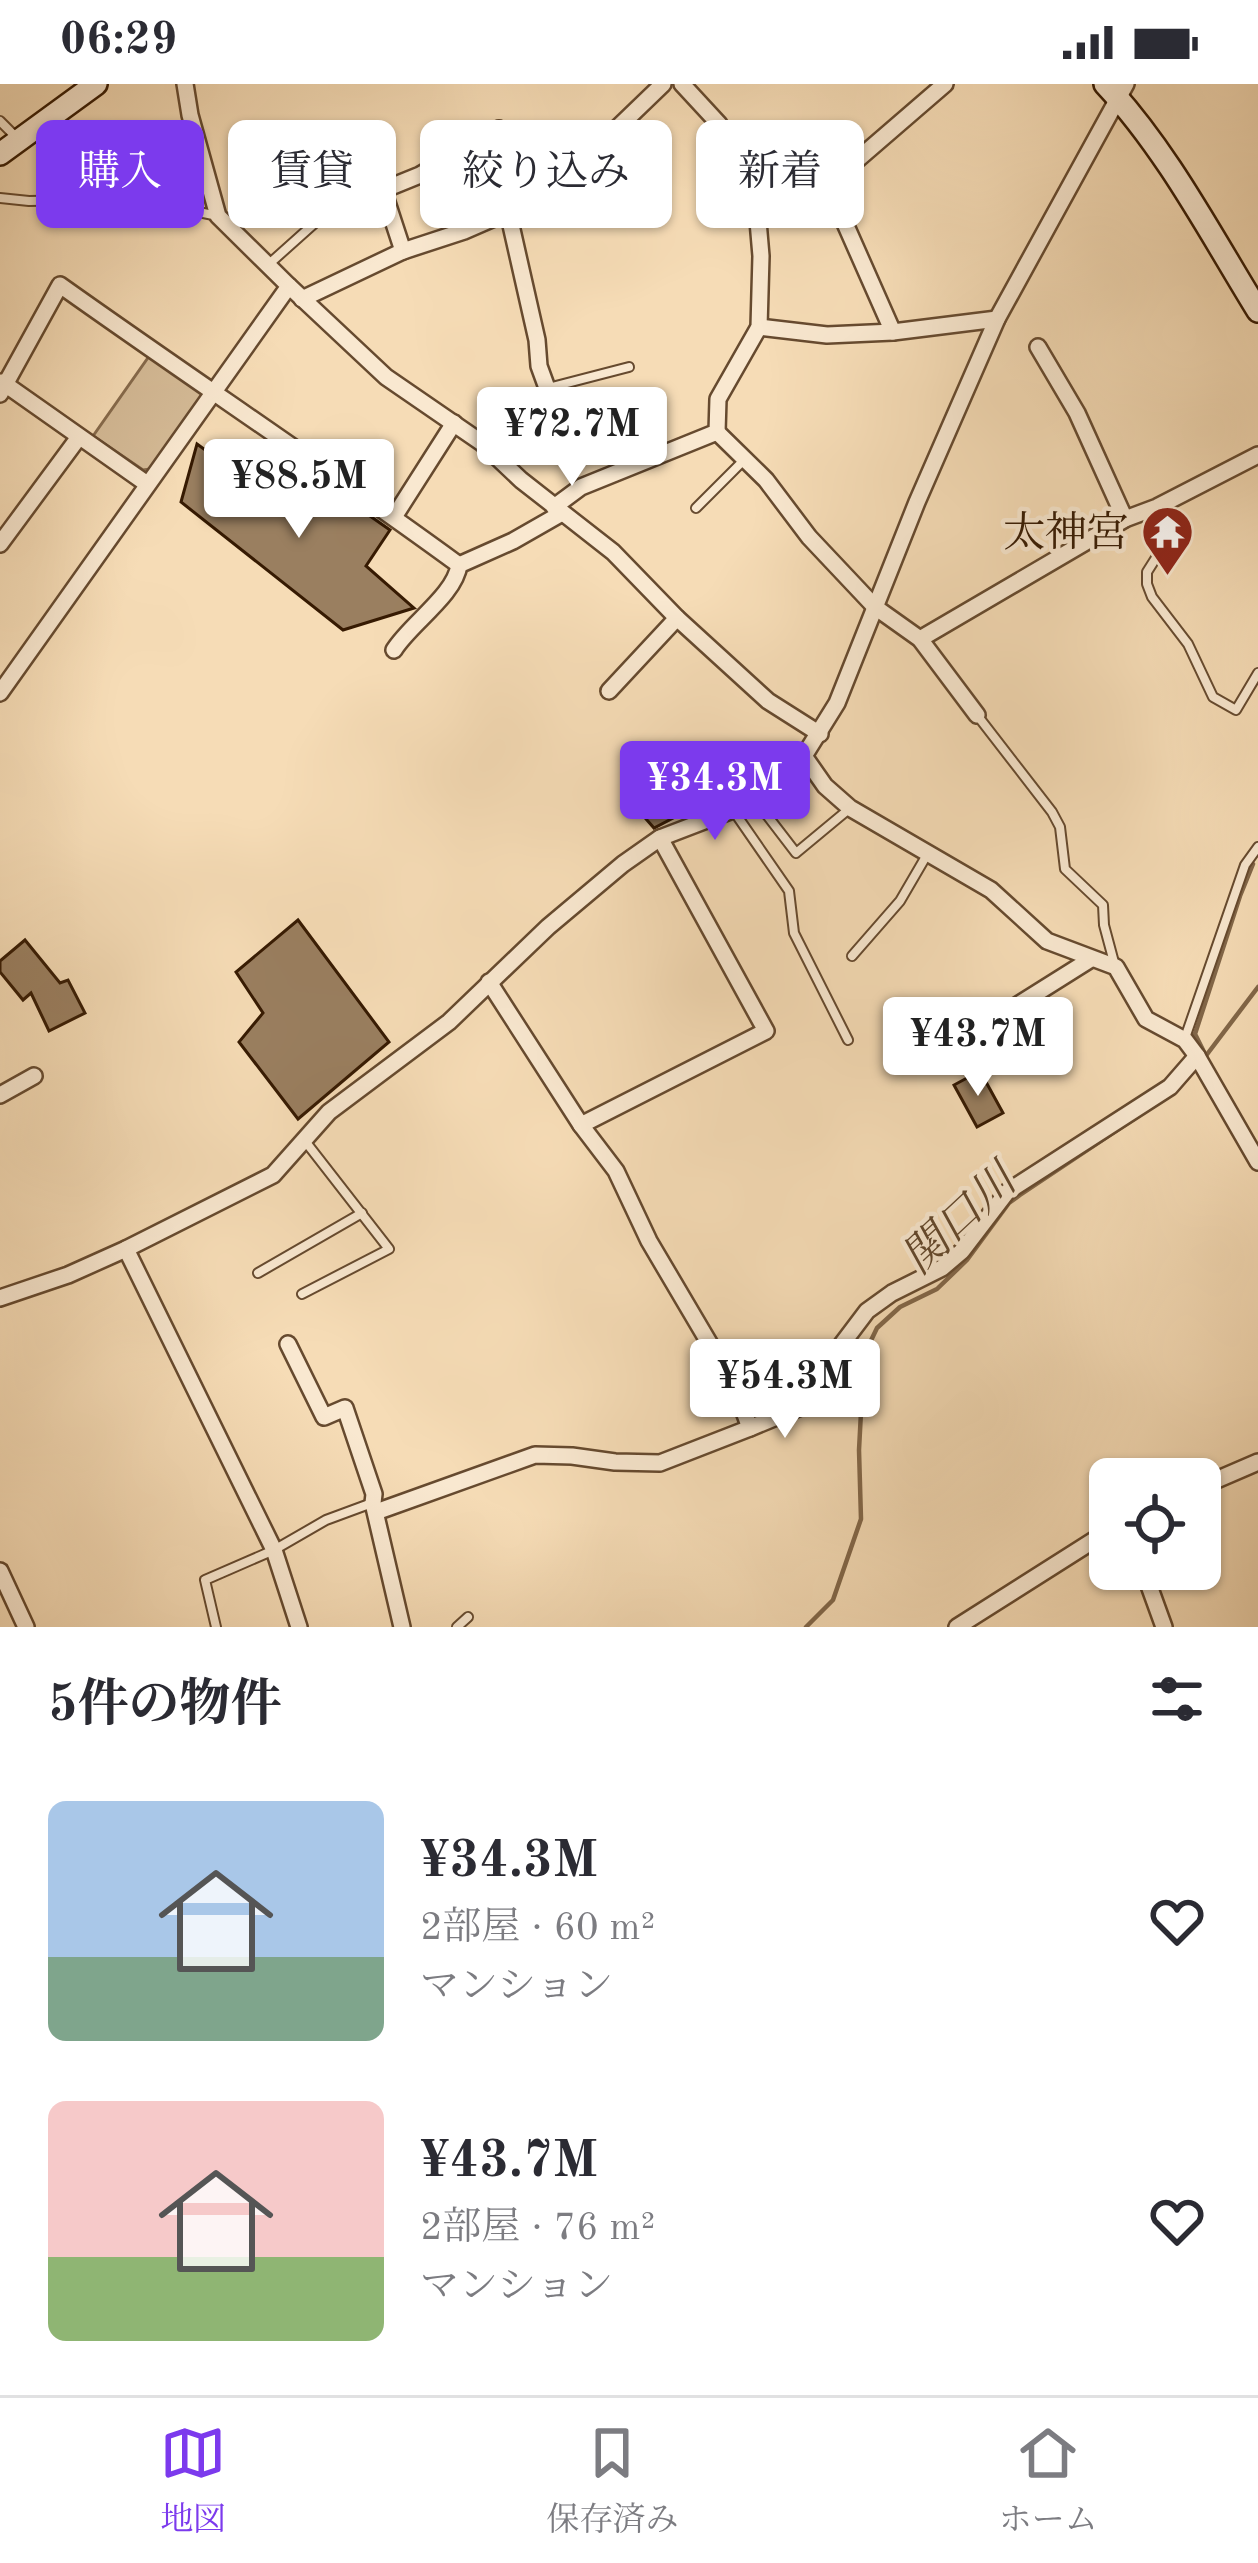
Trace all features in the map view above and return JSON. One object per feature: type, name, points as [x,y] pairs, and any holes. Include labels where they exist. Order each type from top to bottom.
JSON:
[{"type":"main road","points":[[0,154],[96,84]]},
{"type":"main road","points":[[1117,89],[1258,311]]},
{"type":"street","points":[[185,84],[218,216],[386,377],[482,443],[613,552],[768,701],[820,734]]},
{"type":"street","points":[[626,120],[663,84]]},
{"type":"street","points":[[682,84],[715,120]]},
{"type":"street","points":[[864,154],[945,84]]},
{"type":"street","points":[[0,1298],[126,1249],[273,1175],[329,1112],[449,1022],[548,927],[623,864],[660,838],[733,810],[804,756],[838,703],[916,502],[997,319],[1117,89]]},
{"type":"street","points":[[403,251],[383,190],[420,176]]},
{"type":"street","points":[[302,299],[403,251],[471,228]]},
{"type":"street","points":[[512,228],[547,388]]},
{"type":"street","points":[[759,228],[759,327],[718,399],[718,432],[766,480],[809,537],[875,607],[920,640],[977,715]]},
{"type":"street","points":[[847,228],[893,332]]},
{"type":"street","points":[[147,484],[2,386],[60,285],[459,565]]},
{"type":"street","points":[[0,693],[289,286]]},
{"type":"street","points":[[759,327],[827,335],[997,319]]},
{"type":"street","points":[[1038,347],[1077,413],[1125,519]]},
{"type":"street","points":[[394,517],[454,423]]},
{"type":"street","points":[[459,565],[513,541],[558,510],[581,487],[718,432]]},
{"type":"street","points":[[0,544],[79,437]]},
{"type":"street","points":[[920,640],[1125,519],[1258,454]]},
{"type":"street","points":[[394,650],[457,577],[459,565]]},
{"type":"street","points":[[609,691],[677,618]]},
{"type":"street","points":[[804,756],[825,786],[850,808],[991,890],[1047,941],[1116,967],[1146,1019],[1185,1040],[1257,1157]]},
{"type":"street","points":[[581,1125],[766,1030],[660,838]]},
{"type":"street","points":[[932,1059],[1090,958]]},
{"type":"street","points":[[489,982],[616,1171],[649,1241],[734,1385],[750,1428]]},
{"type":"street","points":[[375,1508],[535,1455],[660,1463],[803,1406],[820,1388],[830,1360],[867,1312],[962,1251],[1007,1192],[1201,1062]]},
{"type":"street","points":[[0,1095],[34,1076]]},
{"type":"street","points":[[126,1249],[274,1550],[299,1627]]},
{"type":"street","points":[[288,1344],[324,1417],[345,1408],[374,1494],[402,1627]]},
{"type":"street","points":[[1221,1478],[1258,1462]]},
{"type":"street","points":[[957,1627],[1089,1543]]},
{"type":"street","points":[[0,1571],[26,1627]]},
{"type":"street","points":[[1150,1590],[1164,1627]]},
{"type":"lane","points":[[0,121],[20,140]]},
{"type":"lane","points":[[0,198],[135,199],[218,216]]},
{"type":"lane","points":[[268,265],[309,228]]},
{"type":"lane","points":[[547,388],[629,367]]},
{"type":"lane","points":[[696,508],[744,460]]},
{"type":"lane","points":[[1157,507],[1166,542],[1147,572],[1152,597],[1188,644],[1213,697],[1236,710],[1258,673]]},
{"type":"lane","points":[[977,715],[1052,812],[1060,827],[1065,869],[1103,905],[1116,967]]},
{"type":"lane","points":[[753,797],[796,853],[850,808]]},
{"type":"lane","points":[[733,810],[789,891],[794,933],[848,1040]]},
{"type":"lane","points":[[1185,1040],[1246,865],[1258,847]]},
{"type":"lane","points":[[852,956],[900,901],[928,853]]},
{"type":"lane","points":[[302,1294],[389,1249],[305,1142]]},
{"type":"lane","points":[[258,1273],[362,1213]]},
{"type":"lane","points":[[216,1627],[205,1580],[274,1550],[326,1520],[375,1508]]},
{"type":"lane","points":[[457,1627],[468,1617]]},
{"type":"shaded area","points":[[152,352],[201,387],[203,394],[150,469],[143,470],[93,436]]},
{"type":"building","points":[[197,444],[295,515],[320,481],[390,530],[366,566],[414,608],[343,630],[181,502]]},
{"type":"building","points":[[648,789],[673,818],[654,828],[632,803]]},
{"type":"building","points":[[298,920],[389,1042],[298,1119],[239,1042],[263,1013],[236,972]]},
{"type":"building","points":[[25,940],[60,983],[68,980],[85,1013],[49,1031],[31,993],[23,1000],[0,972],[0,961]]},
{"type":"building","points":[[980,1071],[1003,1113],[977,1127],[954,1085]]},
{"type":"waterway","points":[[1206,1056],[1195,1034],[1253,864]]},
{"type":"waterway","name":"関口川","points":[[1205,1057],[1258,987]]},
{"type":"waterway","name":"関口川","points":[[1174,1093],[1198,1066]]},
{"type":"waterway","name":"関口川","points":[[806,1627],[833,1600],[861,1519],[864,1355],[877,1328],[900,1307],[937,1289],[967,1260],[1009,1203],[1140,1115]]},
{"type":"place","name":"太神宮","points":[[1168,577]]}]
